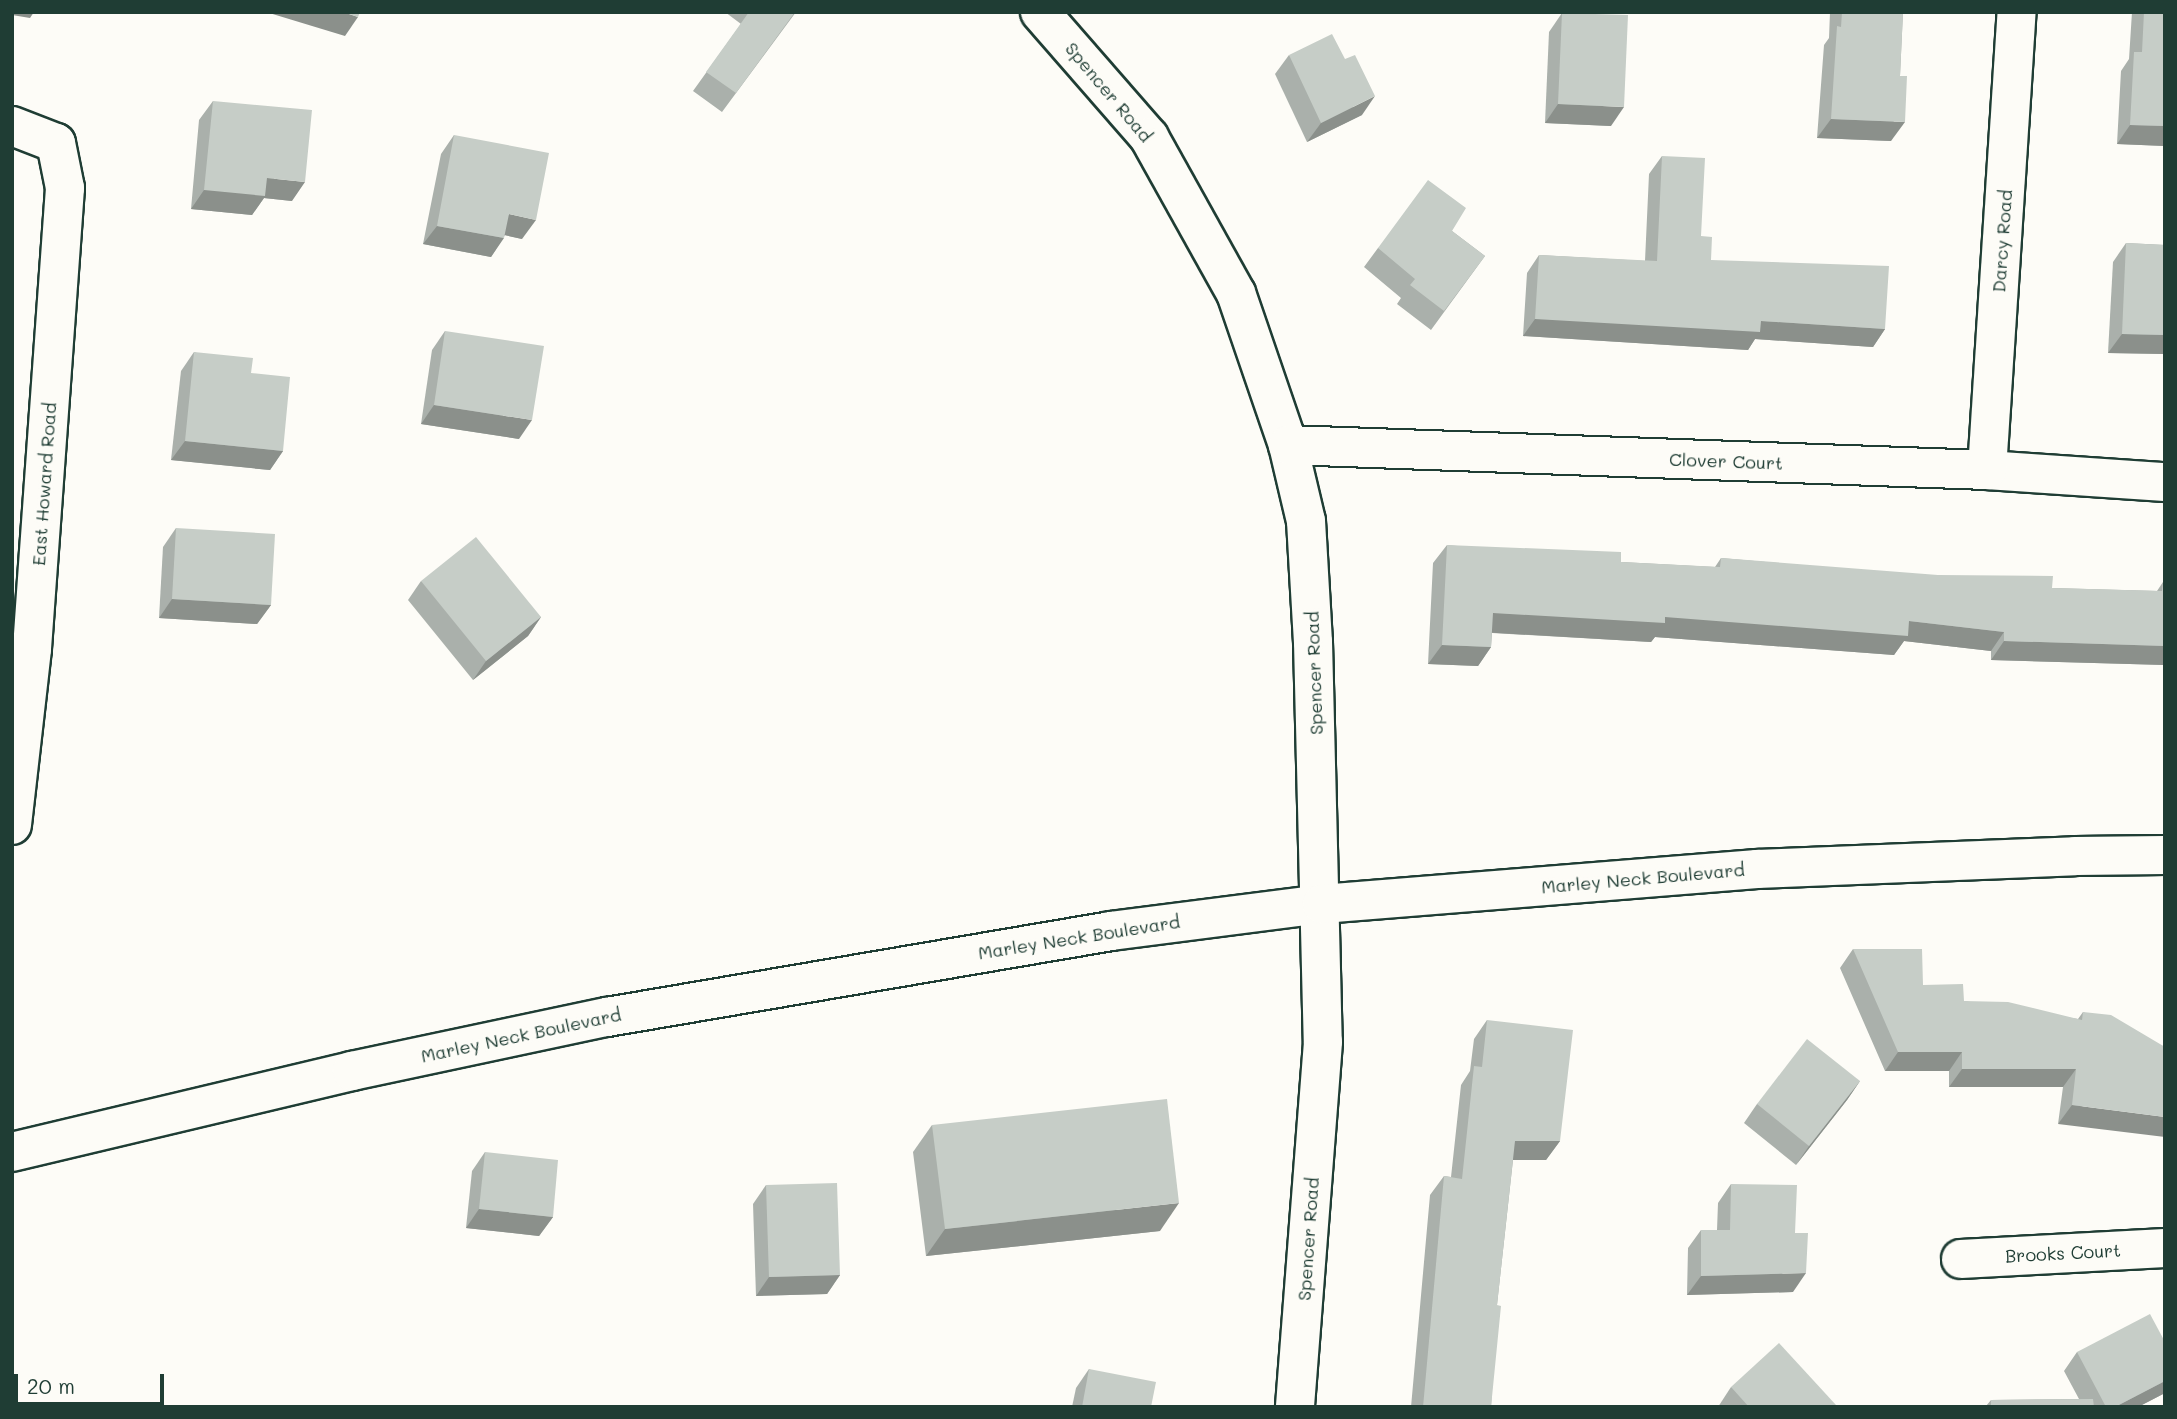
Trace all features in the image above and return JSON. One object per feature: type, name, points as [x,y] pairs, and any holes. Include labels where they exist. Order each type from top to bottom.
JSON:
[{"type":"street","name":"Spencer Road","points":[[1040,12],[1149,136],[1236,293],[1288,445],[1306,521],[1322,904],[1323,1042],[1295,1407]]},
{"type":"street","name":"Darcy Road","points":[[1987,470],[2017,12]]},
{"type":"street","name":"East Howard Road","points":[[12,126],[56,143],[65,188],[20,700],[12,825]]},
{"type":"street","name":"Clover Court","points":[[1288,445],[1987,470],[2165,482]]},
{"type":"street","name":"Marley Neck Boulevard","points":[[12,1152],[352,1071],[607,1017],[1111,931],[1322,904],[1757,869],[2165,855]]},
{"type":"street","name":"Brooks Court","points":[[1961,1259],[2165,1248]]},
{"type":"building","points":[[343,12],[360,12],[358,17]]},
{"type":"building","points":[[749,12],[795,12],[736,93],[706,72]]},
{"type":"building","points":[[1842,12],[1903,12],[1900,76],[1907,76],[1905,122],[1831,119],[1837,26],[1841,27]]},
{"type":"building","points":[[2144,12],[2165,12],[2165,126],[2130,125],[2134,52],[2142,52]]},
{"type":"building","points":[[1562,13],[1628,15],[1624,107],[1558,104]]},
{"type":"building","points":[[1332,34],[1345,59],[1355,55],[1375,96],[1321,123],[1289,55]]},
{"type":"building","points":[[213,101],[312,110],[305,182],[267,178],[265,196],[204,190]]},
{"type":"building","points":[[454,135],[549,153],[536,220],[509,214],[504,238],[437,226]]},
{"type":"building","points":[[1662,156],[1705,158],[1701,236],[1712,237],[1711,260],[1889,266],[1885,329],[1761,321],[1760,332],[1535,319],[1539,255],[1657,261]]},
{"type":"building","points":[[1428,180],[1466,208],[1452,231],[1485,256],[1444,311],[1410,285],[1415,279],[1378,248]]},
{"type":"building","points":[[2126,243],[2165,245],[2165,335],[2122,334]]},
{"type":"building","points":[[445,331],[544,346],[532,420],[434,405]]},
{"type":"building","points":[[194,352],[253,358],[251,373],[290,377],[283,451],[185,441]]},
{"type":"building","points":[[176,528],[275,534],[271,605],[172,599]]},
{"type":"building","points":[[476,537],[541,617],[486,661],[421,581]]},
{"type":"building","points":[[1447,545],[1621,552],[1621,562],[1720,567],[1721,558],[1938,575],[2053,576],[2052,588],[2162,591],[2165,582],[2165,646],[2004,641],[2004,632],[1909,621],[1908,636],[1665,617],[1665,623],[1493,613],[1491,647],[1442,645]]},
{"type":"building","points":[[1853,949],[1922,949],[1923,985],[1963,984],[1964,1001],[2008,1002],[2082,1020],[2083,1012],[2111,1015],[2165,1047],[2165,1117],[2072,1105],[2076,1069],[1962,1069],[1962,1052],[1898,1052]]},
{"type":"building","points":[[1487,1020],[1573,1030],[1560,1141],[1515,1141],[1497,1305],[1501,1306],[1491,1407],[1423,1407],[1444,1176],[1462,1179],[1474,1066],[1482,1067]]},
{"type":"building","points":[[1807,1039],[1860,1081],[1809,1146],[1757,1104]]},
{"type":"building","points":[[1167,1099],[1179,1203],[945,1229],[932,1125]]},
{"type":"building","points":[[485,1152],[558,1160],[553,1217],[479,1209]]},
{"type":"building","points":[[837,1183],[840,1275],[769,1277],[766,1185]]},
{"type":"building","points":[[1731,1184],[1797,1185],[1795,1233],[1808,1233],[1806,1273],[1701,1276],[1701,1230],[1730,1230]]},
{"type":"building","points":[[2150,1314],[2165,1342],[2165,1381],[2115,1407],[2106,1407],[2077,1352]]},
{"type":"building","points":[[1779,1343],[1836,1405],[1834,1407],[1749,1407],[1731,1387]]},
{"type":"building","points":[[1089,1369],[1156,1382],[1151,1407],[1082,1407]]},
{"type":"building","points":[[2093,1399],[2094,1407],[1977,1407],[1991,1406],[1991,1400]]}]
